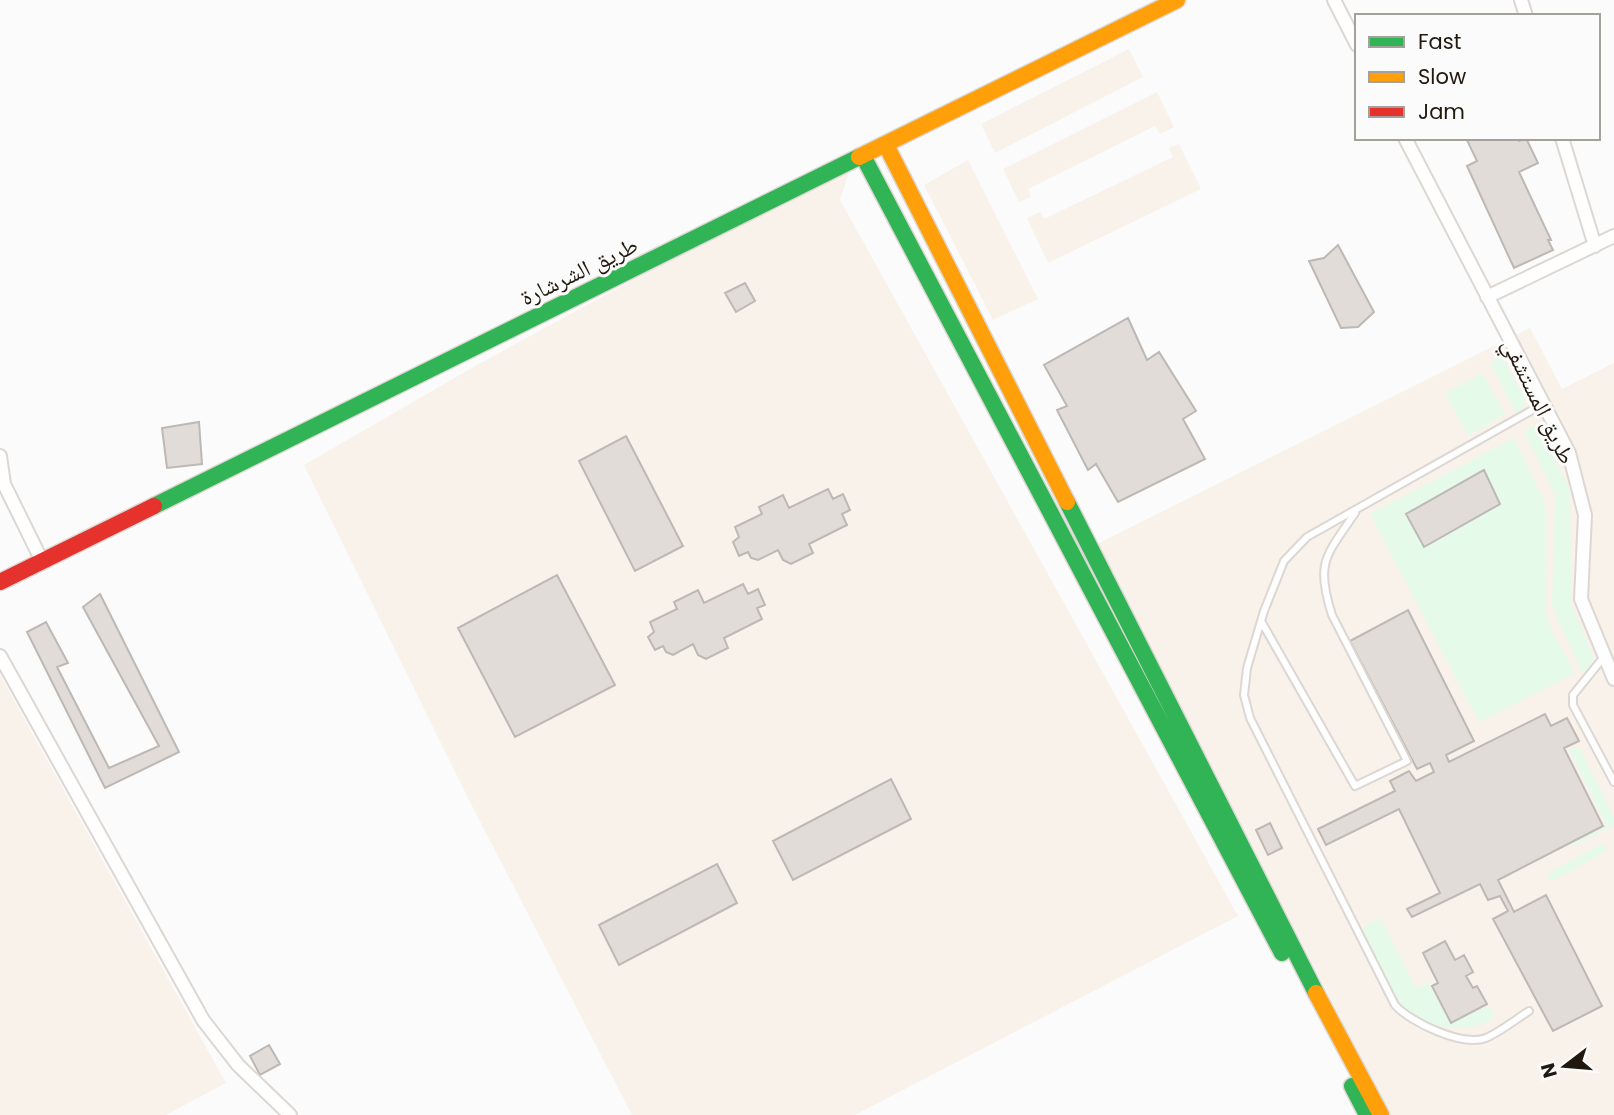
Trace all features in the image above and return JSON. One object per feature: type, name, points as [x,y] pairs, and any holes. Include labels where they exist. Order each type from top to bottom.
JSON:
[{"type":"street","name":"طريق الشرشارة","points":[[0,582],[1177,0]]},
{"type":"street","points":[[1334,0],[1355,40]]},
{"type":"street","name":"طريق المستشفي","points":[[1406,140],[1569,453],[1585,515],[1581,599],[1603,658],[1614,679]]},
{"type":"street","points":[[1563,140],[1595,246]]},
{"type":"street","points":[[886,145],[1310,982],[1381,1115]]},
{"type":"street","points":[[863,156],[1367,1115]]},
{"type":"street","points":[[1487,297],[1614,236]]},
{"type":"street","points":[[0,456],[4,484],[42,561]]},
{"type":"street","points":[[0,656],[203,1020],[238,1065],[290,1115]]},
{"type":"lane","points":[[1528,1011],[1486,1038],[1475,1041],[1423,1027],[1407,1019],[1395,1004],[1250,718],[1244,695],[1247,668],[1261,621],[1284,561],[1307,537],[1543,404]]},
{"type":"lane","points":[[1261,621],[1355,786],[1406,761],[1332,615],[1324,591],[1324,559],[1357,511]]},
{"type":"lane","points":[[1603,658],[1573,695],[1573,705],[1614,782]]},
{"type":"shaded area","points":[[1129,49],[1143,77],[995,153],[981,124]]},
{"type":"shaded area","points":[[1157,92],[1174,127],[1160,134],[1155,126],[1028,189],[1031,197],[1019,202],[1003,169]]},
{"type":"shaded area","points":[[1179,144],[1201,189],[1048,263],[1027,218],[1040,212],[1044,219],[1173,157],[1169,148]]},
{"type":"shaded area","points":[[853,160],[840,200],[1238,916],[855,1115],[632,1115],[469,800],[304,465],[477,365]]},
{"type":"shaded area","points":[[968,160],[1038,299],[993,320],[924,185]]},
{"type":"shaded area","points":[[1530,328],[1562,389],[1614,363],[1614,1115],[1390,1115],[1097,544]]},
{"type":"shaded area","points":[[0,675],[226,1083],[166,1115],[0,1115]]},
{"type":"green space","points":[[1502,357],[1525,399],[1522,410],[1516,413],[1490,363]]},
{"type":"green space","points":[[1482,373],[1505,414],[1468,436],[1445,394]]},
{"type":"green space","points":[[1536,425],[1566,481],[1570,495],[1572,605],[1594,659],[1584,675],[1552,607],[1555,495],[1524,431]]},
{"type":"green space","points":[[1514,438],[1545,503],[1546,612],[1553,634],[1575,673],[1479,722],[1370,514]]},
{"type":"green space","points":[[1579,748],[1614,816],[1614,825],[1572,847],[1570,845],[1606,825],[1569,749]]},
{"type":"green space","points":[[1603,843],[1607,851],[1551,882],[1547,874]]},
{"type":"green space","points":[[1380,917],[1416,988],[1430,982],[1450,1023],[1488,1006],[1494,1014],[1492,1019],[1469,1027],[1443,1027],[1406,1011],[1387,985],[1362,928]]},
{"type":"building","points":[[1467,140],[1527,140],[1538,163],[1519,172],[1551,240],[1548,240],[1553,250],[1514,268],[1467,166],[1477,161]]},
{"type":"building","points":[[1338,245],[1374,312],[1358,327],[1341,328],[1309,261],[1324,258]]},
{"type":"building","points":[[745,283],[755,301],[736,312],[725,293]]},
{"type":"building","points":[[1128,318],[1147,360],[1159,352],[1196,411],[1183,419],[1205,459],[1118,502],[1096,464],[1088,470],[1057,410],[1067,406],[1044,365]]},
{"type":"building","points":[[199,422],[202,464],[167,468],[162,428]]},
{"type":"building","points":[[626,436],[683,546],[635,571],[579,461]]},
{"type":"building","points":[[1484,470],[1500,504],[1424,547],[1406,514]]},
{"type":"building","points":[[828,489],[833,499],[843,494],[850,510],[842,514],[847,525],[809,544],[813,553],[791,564],[783,560],[778,550],[758,560],[751,558],[748,552],[739,556],[733,542],[739,537],[735,527],[762,514],[759,507],[783,495],[789,508]]},
{"type":"building","points":[[557,575],[615,685],[515,737],[458,628]]},
{"type":"building","points":[[743,584],[748,594],[758,589],[765,605],[757,608],[762,619],[724,638],[728,648],[706,659],[698,655],[693,644],[673,655],[666,652],[663,646],[655,650],[648,637],[654,632],[650,622],[677,609],[674,602],[698,590],[704,603]]},
{"type":"building","points":[[100,594],[179,752],[105,788],[27,632],[46,622],[68,663],[57,667],[109,768],[159,746],[83,607]]},
{"type":"building","points":[[1408,610],[1474,741],[1446,755],[1449,762],[1545,714],[1551,726],[1567,718],[1579,741],[1564,748],[1603,826],[1498,880],[1514,912],[1546,895],[1602,1006],[1553,1031],[1493,919],[1508,911],[1500,896],[1488,900],[1480,884],[1412,917],[1407,909],[1440,893],[1399,809],[1326,845],[1318,829],[1395,791],[1390,781],[1409,771],[1416,781],[1434,772],[1430,763],[1417,769],[1350,641]]},
{"type":"building","points":[[891,779],[911,819],[793,880],[773,841]]},
{"type":"building","points":[[1270,823],[1282,848],[1268,855],[1256,830]]},
{"type":"building","points":[[717,864],[737,903],[619,965],[599,925]]},
{"type":"building","points":[[1445,941],[1455,960],[1464,955],[1473,972],[1466,976],[1473,988],[1477,986],[1487,1004],[1451,1023],[1432,986],[1438,983],[1423,953]]},
{"type":"building","points":[[269,1045],[280,1064],[260,1075],[250,1056]]},
{"type":"traffic: fast","points":[[863,156],[1282,953]]},
{"type":"traffic: fast","points":[[154,506],[859,157]]},
{"type":"traffic: fast","points":[[1067,502],[1316,993]]},
{"type":"traffic: fast","points":[[1352,1086],[1367,1115]]},
{"type":"traffic: slow","points":[[859,157],[1177,0]]},
{"type":"traffic: slow","points":[[886,145],[1067,502]]},
{"type":"traffic: slow","points":[[1316,993],[1381,1115]]},
{"type":"traffic: jam","points":[[0,582],[154,506]]}]
